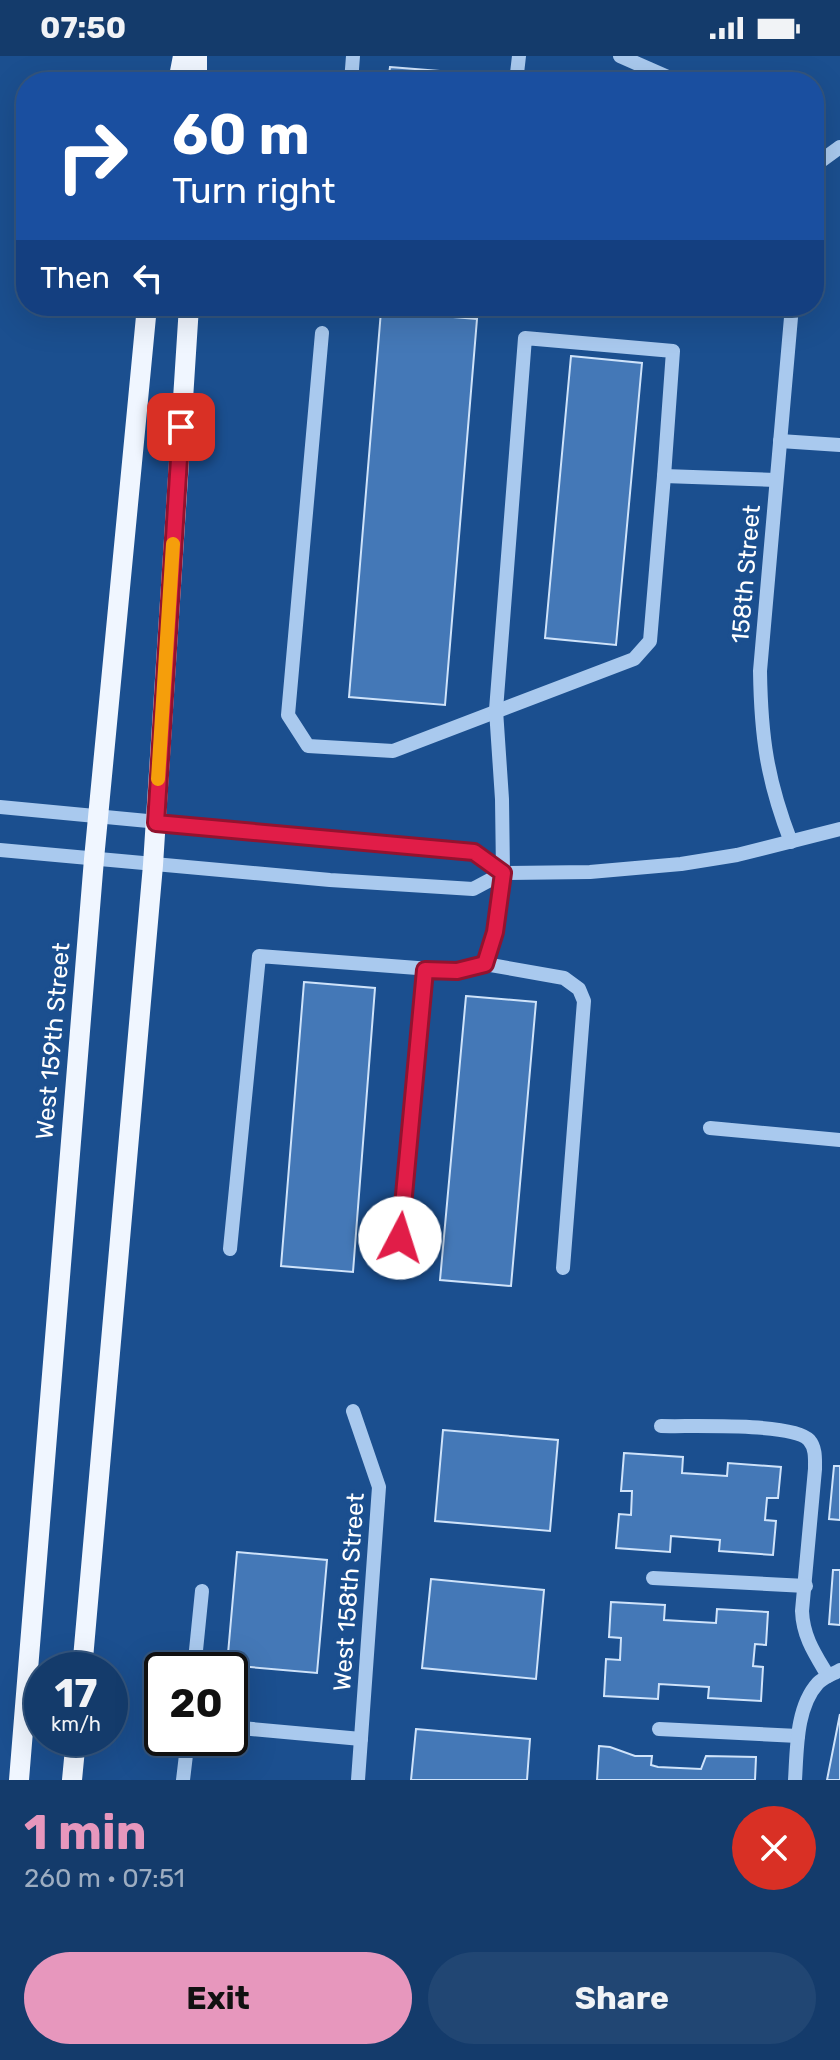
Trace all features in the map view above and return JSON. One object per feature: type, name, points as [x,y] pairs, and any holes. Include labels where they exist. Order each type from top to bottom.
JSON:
[{"type":"main road","name":"West 159th Street","points":[[19,1780],[94,859],[146,316]]},
{"type":"main road","points":[[84,1652],[153,865],[188,316]]},
{"type":"main road","points":[[72,1780],[74,1756]]},
{"type":"street","points":[[620,56],[656,72]]},
{"type":"street","name":"158th Street","points":[[791,316],[760,671],[761,729],[774,798],[791,842]]},
{"type":"street","points":[[322,333],[288,715],[308,746],[393,751],[496,710],[634,659],[650,641],[673,351],[525,338],[496,710],[503,873],[495,932],[485,964]]},
{"type":"street","points":[[780,441],[840,445]]},
{"type":"street","points":[[664,476],[776,480]]},
{"type":"street","points":[[0,807],[474,852],[503,873]]},
{"type":"street","points":[[0,850],[345,881],[473,889],[503,873],[590,872],[681,864],[737,855],[840,829]]},
{"type":"street","points":[[230,1249],[259,956],[425,970],[457,971],[485,964],[564,978],[579,989],[584,1001],[563,1268]]},
{"type":"street","points":[[400,1238],[425,970]]},
{"type":"street","points":[[710,1128],[840,1140]]},
{"type":"street","name":"West 158th Street","points":[[353,1411],[379,1487],[358,1780]]},
{"type":"street","points":[[661,1426],[775,1428],[801,1433],[814,1448],[803,1630],[829,1676],[806,1702],[798,1736],[795,1780]]},
{"type":"street","points":[[653,1578],[806,1586]]},
{"type":"street","points":[[196,1652],[202,1591]]},
{"type":"street","points":[[248,1729],[361,1739]]},
{"type":"street","points":[[659,1729],[798,1736]]},
{"type":"street","points":[[183,1780],[186,1756]]},
{"type":"building","points":[[390,67],[452,72],[389,72]]},
{"type":"building","points":[[381,316],[477,319],[445,705],[349,697]]},
{"type":"building","points":[[571,356],[642,363],[616,645],[545,638]]},
{"type":"building","points":[[304,982],[375,988],[353,1272],[281,1266]]},
{"type":"building","points":[[466,996],[536,1002],[511,1286],[440,1280]]},
{"type":"building","points":[[443,1430],[558,1440],[550,1531],[435,1521]]},
{"type":"building","points":[[624,1453],[683,1457],[682,1473],[727,1476],[728,1463],[781,1467],[778,1498],[767,1498],[765,1520],[776,1521],[773,1555],[719,1551],[720,1540],[671,1536],[670,1552],[616,1548],[619,1514],[631,1515],[632,1491],[621,1491]]},
{"type":"building","points":[[834,1466],[840,1466],[840,1520],[829,1519]]},
{"type":"building","points":[[237,1552],[327,1560],[317,1673],[248,1667],[248,1652],[228,1652]]},
{"type":"building","points":[[833,1570],[840,1570],[840,1625],[829,1624]]},
{"type":"building","points":[[431,1579],[544,1590],[536,1679],[422,1668]]},
{"type":"building","points":[[611,1602],[665,1605],[664,1620],[716,1623],[717,1609],[768,1612],[766,1645],[755,1644],[753,1666],[763,1667],[761,1701],[708,1698],[709,1687],[659,1684],[658,1699],[604,1696],[606,1659],[620,1660],[621,1638],[609,1637]]},
{"type":"building","points":[[840,1714],[840,1780],[827,1780]]},
{"type":"building","points":[[416,1729],[530,1739],[527,1780],[411,1780]]},
{"type":"building","points":[[599,1746],[635,1756],[652,1756],[651,1765],[658,1767],[701,1769],[706,1756],[756,1757],[755,1780],[597,1780]]},
{"type":"slow traffic","points":[[158,779],[173,544]]},
{"type":"route","points":[[181,427],[156,823],[474,852],[503,873],[495,932],[485,964],[457,971],[425,970],[400,1238]]}]
